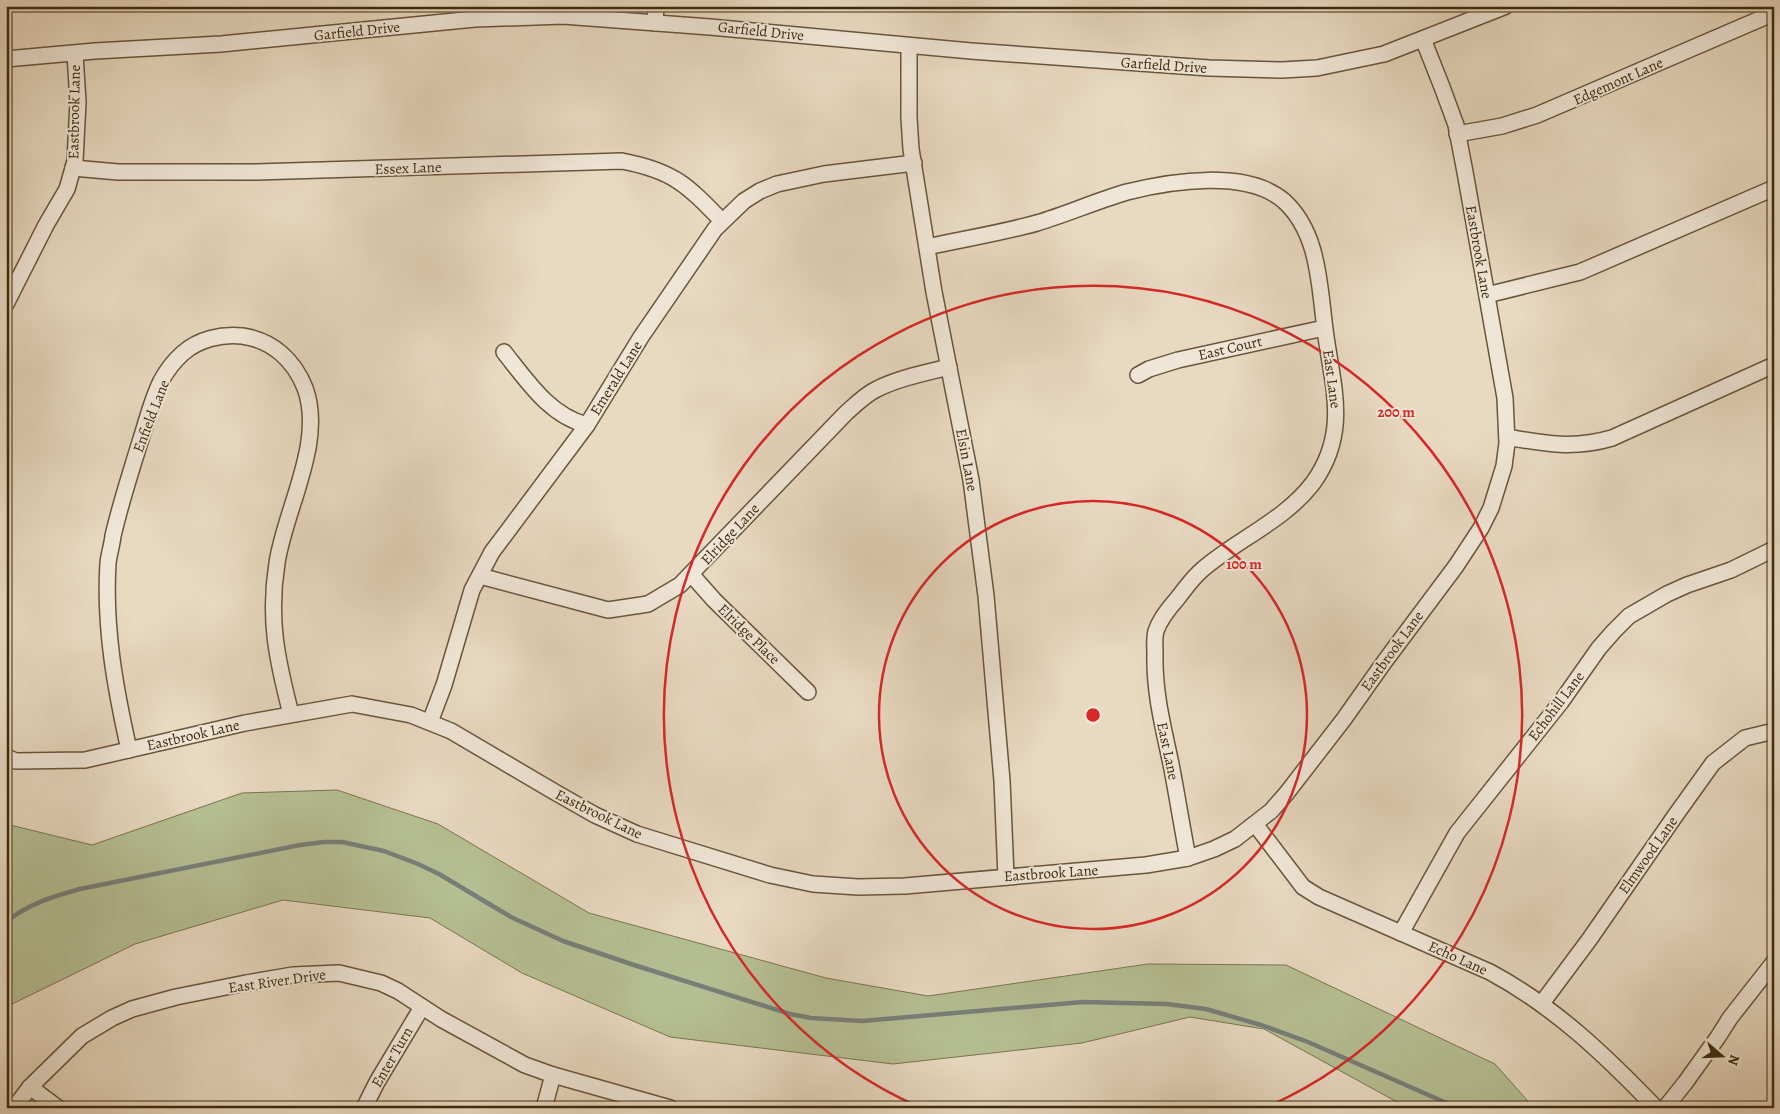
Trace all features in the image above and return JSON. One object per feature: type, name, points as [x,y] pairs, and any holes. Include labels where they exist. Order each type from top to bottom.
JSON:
[{"type":"street","points":[[655,23],[656,6]]},
{"type":"street","name":"Garfield Drive","points":[[6,59],[260,40],[475,19],[563,16],[720,28],[909,46],[1209,68],[1282,70],[1317,68],[1384,54],[1506,6]]},
{"type":"street","name":"Edgemont Lane","points":[[1457,134],[1502,126],[1537,115],[1774,14]]},
{"type":"street","name":"Eastbrook Lane","points":[[6,757],[16,761],[85,760],[291,714],[352,704],[403,713],[430,722],[471,742],[552,792],[638,834],[770,875],[813,884],[858,888],[905,886],[1146,866],[1188,858],[1214,849],[1235,838],[1271,811],[1315,757],[1456,566],[1491,508],[1504,466],[1507,437],[1505,398],[1457,134],[1445,95],[1423,40]]},
{"type":"street","name":"Elsin Lane","points":[[909,46],[909,118],[914,163],[934,292],[975,502],[986,596],[1002,781],[1006,877]]},
{"type":"street","name":"Eastbrook Lane","points":[[6,304],[46,225],[67,189],[76,161],[78,102],[75,54]]},
{"type":"street","name":"Essex Lane","points":[[73,168],[118,172],[256,172],[622,161],[659,170],[673,177],[691,189],[722,221]]},
{"type":"street","name":"Emerald Lane","points":[[430,722],[444,684],[472,590],[492,552],[587,425],[641,338],[702,246],[722,221],[744,201],[760,191],[777,184],[824,174],[914,163]]},
{"type":"street","name":"East Lane","points":[[927,247],[1037,223],[1104,199],[1150,187],[1215,180],[1234,180],[1253,184],[1268,190],[1295,213],[1305,229],[1316,264],[1337,418],[1331,448],[1314,481],[1302,495],[1289,508],[1201,570],[1165,613],[1155,633],[1155,686],[1188,858]]},
{"type":"street","points":[[1487,295],[1580,272],[1774,188]]},
{"type":"street","name":"East Court","points":[[1138,375],[1149,369],[1178,360],[1324,328]]},
{"type":"street","name":"Enfield Lane","points":[[129,750],[109,644],[108,561],[117,519],[148,417],[161,382],[182,354],[196,344],[227,335],[244,336],[274,347],[297,372],[309,403],[310,418],[307,452],[281,542],[275,581],[273,618],[276,650],[291,714]]},
{"type":"street","points":[[504,352],[533,388],[557,412],[575,422],[587,425]]},
{"type":"street","points":[[1507,437],[1558,445],[1594,443],[1612,438],[1774,365]]},
{"type":"street","name":"Elridge Lane","points":[[480,576],[608,610],[648,604],[680,585],[846,412],[862,399],[877,389],[908,377],[949,367]]},
{"type":"street","name":"Echohill Lane","points":[[1401,933],[1457,833],[1561,702],[1599,648],[1614,631],[1629,616],[1668,594],[1687,585],[1731,570],[1774,549]]},
{"type":"street","name":"Elridge Place","points":[[691,574],[714,600],[808,692]]},
{"type":"street","name":"Elmwood Lane","points":[[1542,1003],[1589,940],[1663,832],[1714,763],[1745,738],[1774,731]]},
{"type":"street","name":"Echo Lane","points":[[1255,824],[1303,887],[1336,906],[1490,972],[1542,1003],[1574,1028],[1656,1108]]},
{"type":"street","points":[[1665,1108],[1686,1083],[1730,1018],[1774,962]]},
{"type":"street","name":"East River Drive","points":[[14,1108],[30,1087],[82,1036],[112,1018],[132,1009],[154,1002],[293,975],[339,973],[381,983],[398,991],[440,1020],[525,1065],[553,1075],[670,1108]]},
{"type":"street","name":"Enter Turn","points":[[364,1108],[422,1007]]},
{"type":"street","points":[[544,1108],[553,1075]]},
{"type":"street","points":[[30,1087],[58,1108]]},
{"type":"green space","points":[[337,790],[438,824],[589,913],[826,978],[928,996],[1148,964],[1286,965],[1495,1064],[1534,1108],[1408,1108],[1264,1029],[1190,1017],[1082,1043],[893,1064],[670,1037],[522,973],[430,918],[283,900],[135,944],[6,1007],[6,824],[92,845],[242,793]]},
{"type":"waterway","points":[[6,922],[32,905],[80,889],[300,845],[342,842],[384,851],[418,864],[439,874],[511,917],[563,941],[790,1014],[811,1018],[862,1021],[1083,1002],[1167,1004],[1206,1009],[1261,1025],[1308,1042],[1458,1108]]}]
